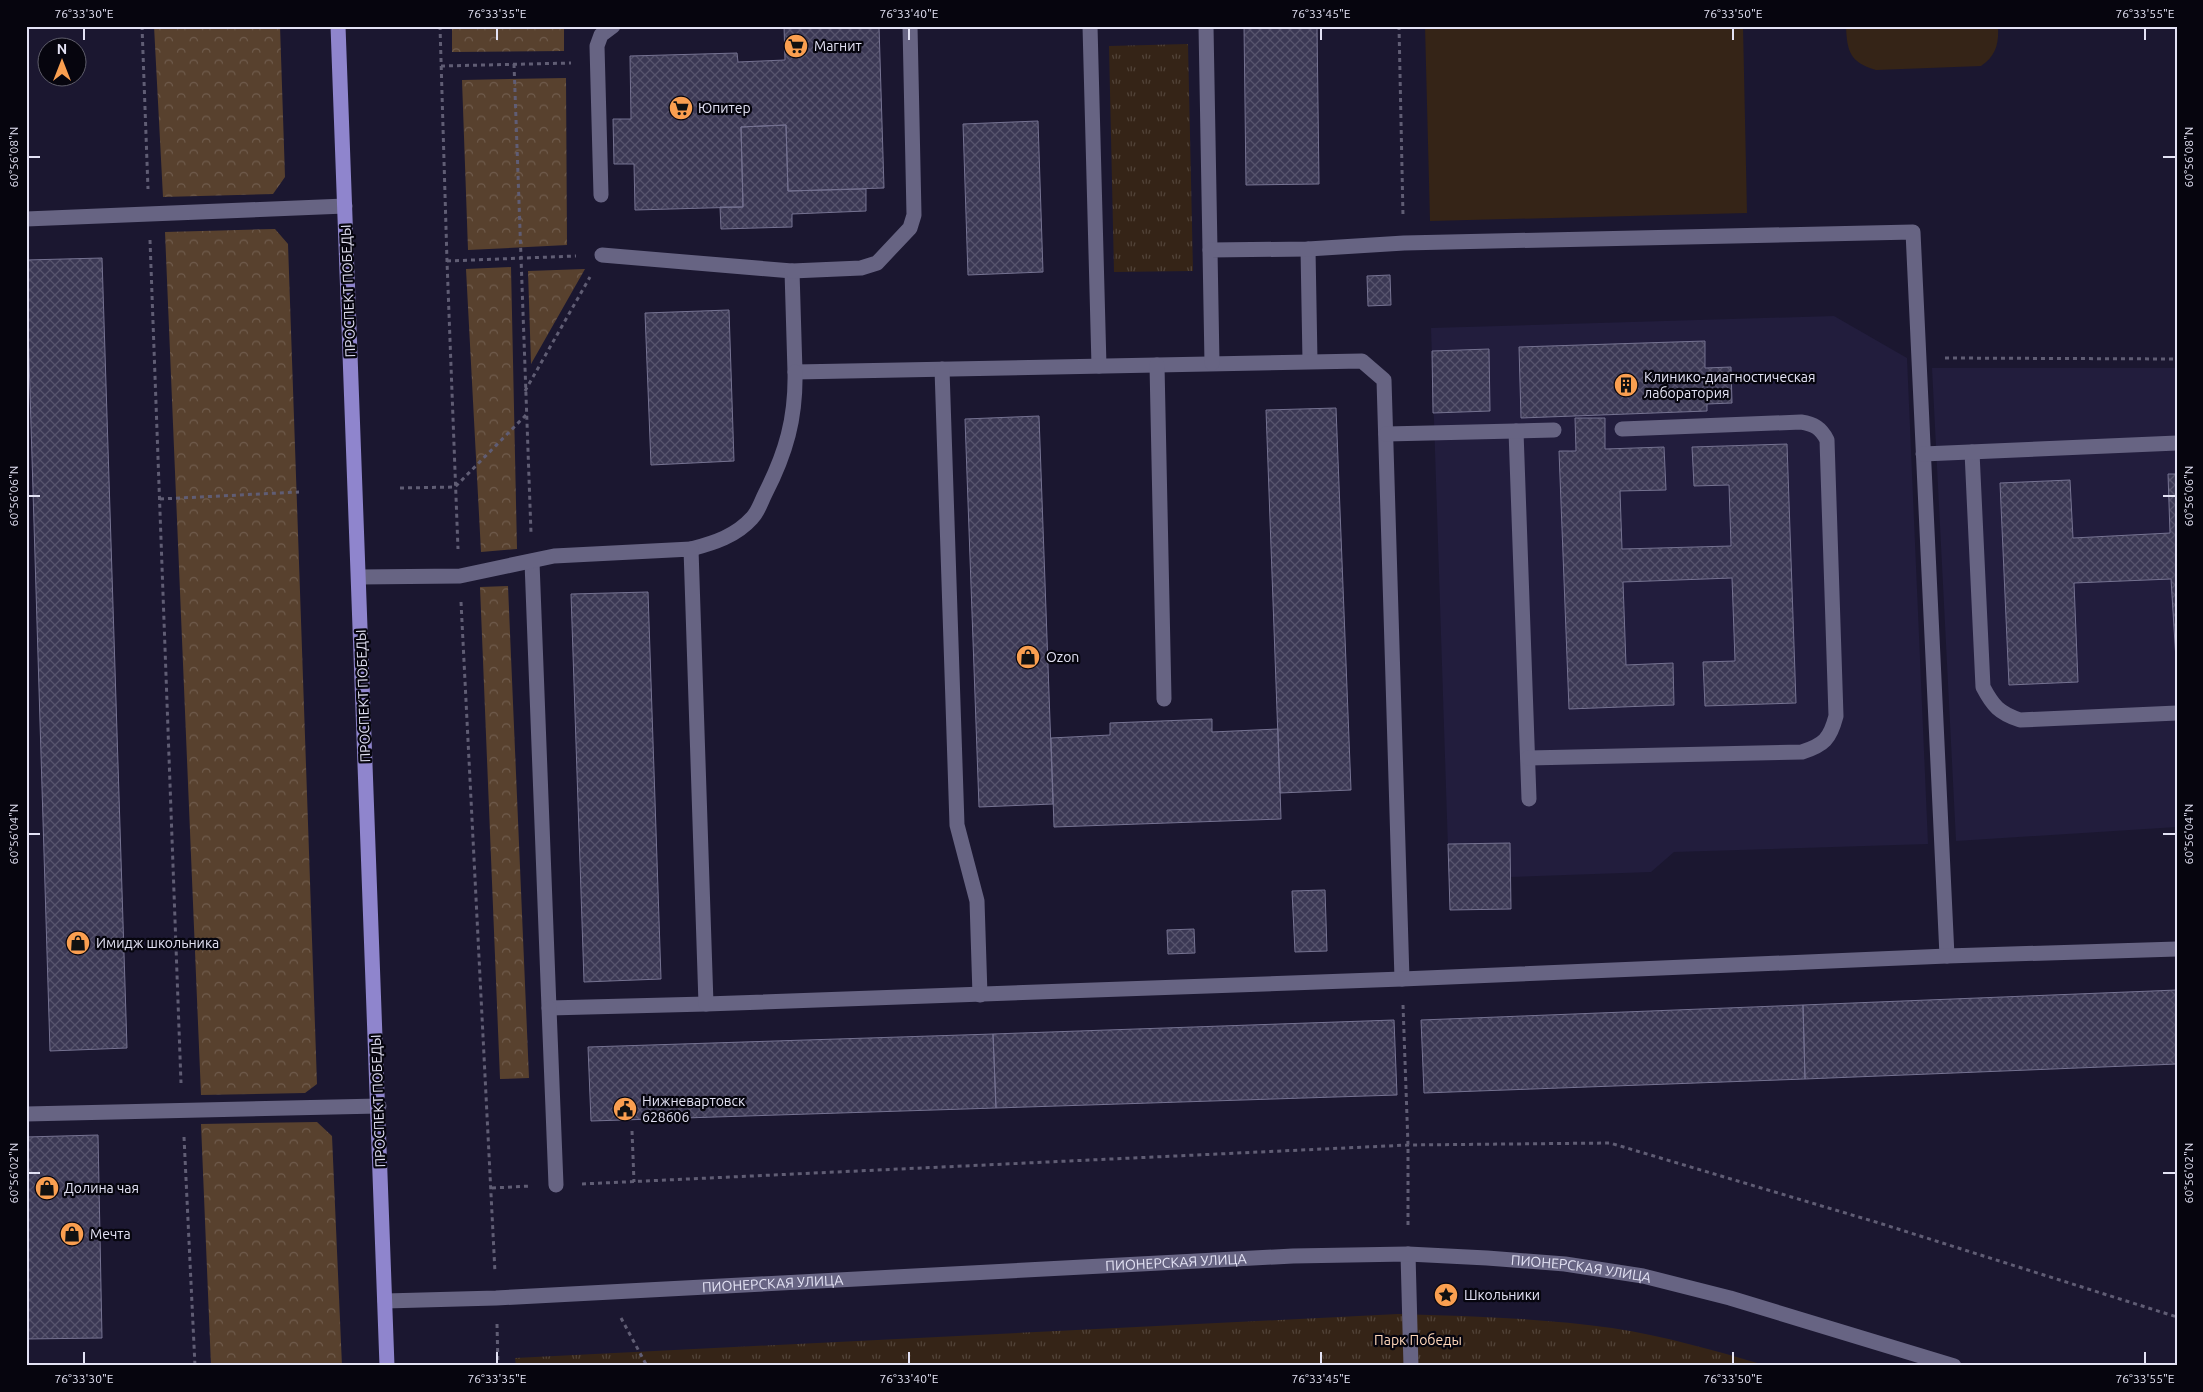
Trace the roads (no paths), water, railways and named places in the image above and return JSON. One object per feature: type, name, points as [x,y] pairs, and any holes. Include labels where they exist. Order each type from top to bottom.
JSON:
[{"type":"main road","name":"ПРОСПЕКТ ПОБЕДЫ","points":[[338,26],[379,1106],[387,1366]]},
{"type":"street","points":[[601,195],[597,46],[601,35],[613,26]]},
{"type":"street","points":[[602,255],[792,271],[861,268],[877,263],[910,228],[914,215],[910,26]]},
{"type":"street","points":[[1090,26],[1099,366]]},
{"type":"street","points":[[1206,26],[1212,363]]},
{"type":"street","points":[[26,219],[345,206]]},
{"type":"street","points":[[1210,250],[1308,249],[1404,243],[1913,232],[1947,956]]},
{"type":"street","points":[[1308,249],[1310,362]]},
{"type":"street","points":[[359,577],[460,576],[570,554],[691,549],[718,541],[738,530],[754,517],[776,473],[789,435],[796,400],[792,271]]},
{"type":"street","points":[[795,372],[1362,361],[1384,380],[1402,979]]},
{"type":"street","points":[[1157,364],[1164,699]]},
{"type":"street","points":[[942,369],[957,825],[977,901],[980,994]]},
{"type":"street","points":[[1528,758],[1802,752],[1818,746],[1831,734],[1836,716],[1836,706],[1826,440],[1822,431],[1813,424],[1801,422],[1622,428]]},
{"type":"street","points":[[1386,434],[1554,430]]},
{"type":"street","points":[[1516,431],[1530,799]]},
{"type":"street","points":[[1923,454],[2177,443]]},
{"type":"street","points":[[1972,452],[1983,686],[1991,702],[2004,715],[2020,720],[2177,713]]},
{"type":"street","points":[[691,549],[706,1004]]},
{"type":"street","points":[[532,562],[556,1185]]},
{"type":"street","points":[[549,1008],[1402,979],[2177,948]]},
{"type":"street","points":[[26,1114],[379,1106]]},
{"type":"street","points":[[1408,1254],[1411,1366]]},
{"type":"street","name":"ПИОНЕРСКАЯ УЛИЦА","points":[[385,1301],[496,1298],[1293,1256],[1408,1254],[1565,1264],[1643,1276],[1730,1298],[1954,1366]]},
{"type":"place","name":"Магнит","points":[[796,46]]},
{"type":"place","name":"Юпитер","points":[[681,108]]},
{"type":"place","name":"Клинико-диагностическая лаборатория","points":[[1626,385]]},
{"type":"place","name":"Ozon","points":[[1028,657]]},
{"type":"place","name":"Имидж школьника","points":[[78,943]]},
{"type":"place","name":"Нижневартовск 628606","points":[[625,1109]]},
{"type":"place","name":"Долина чая","points":[[47,1188]]},
{"type":"place","name":"Мечта","points":[[72,1234]]},
{"type":"place","name":"Школьники","points":[[1446,1295]]},
{"type":"park label","name":"Парк Победы","points":[[1418,1340]]}]
